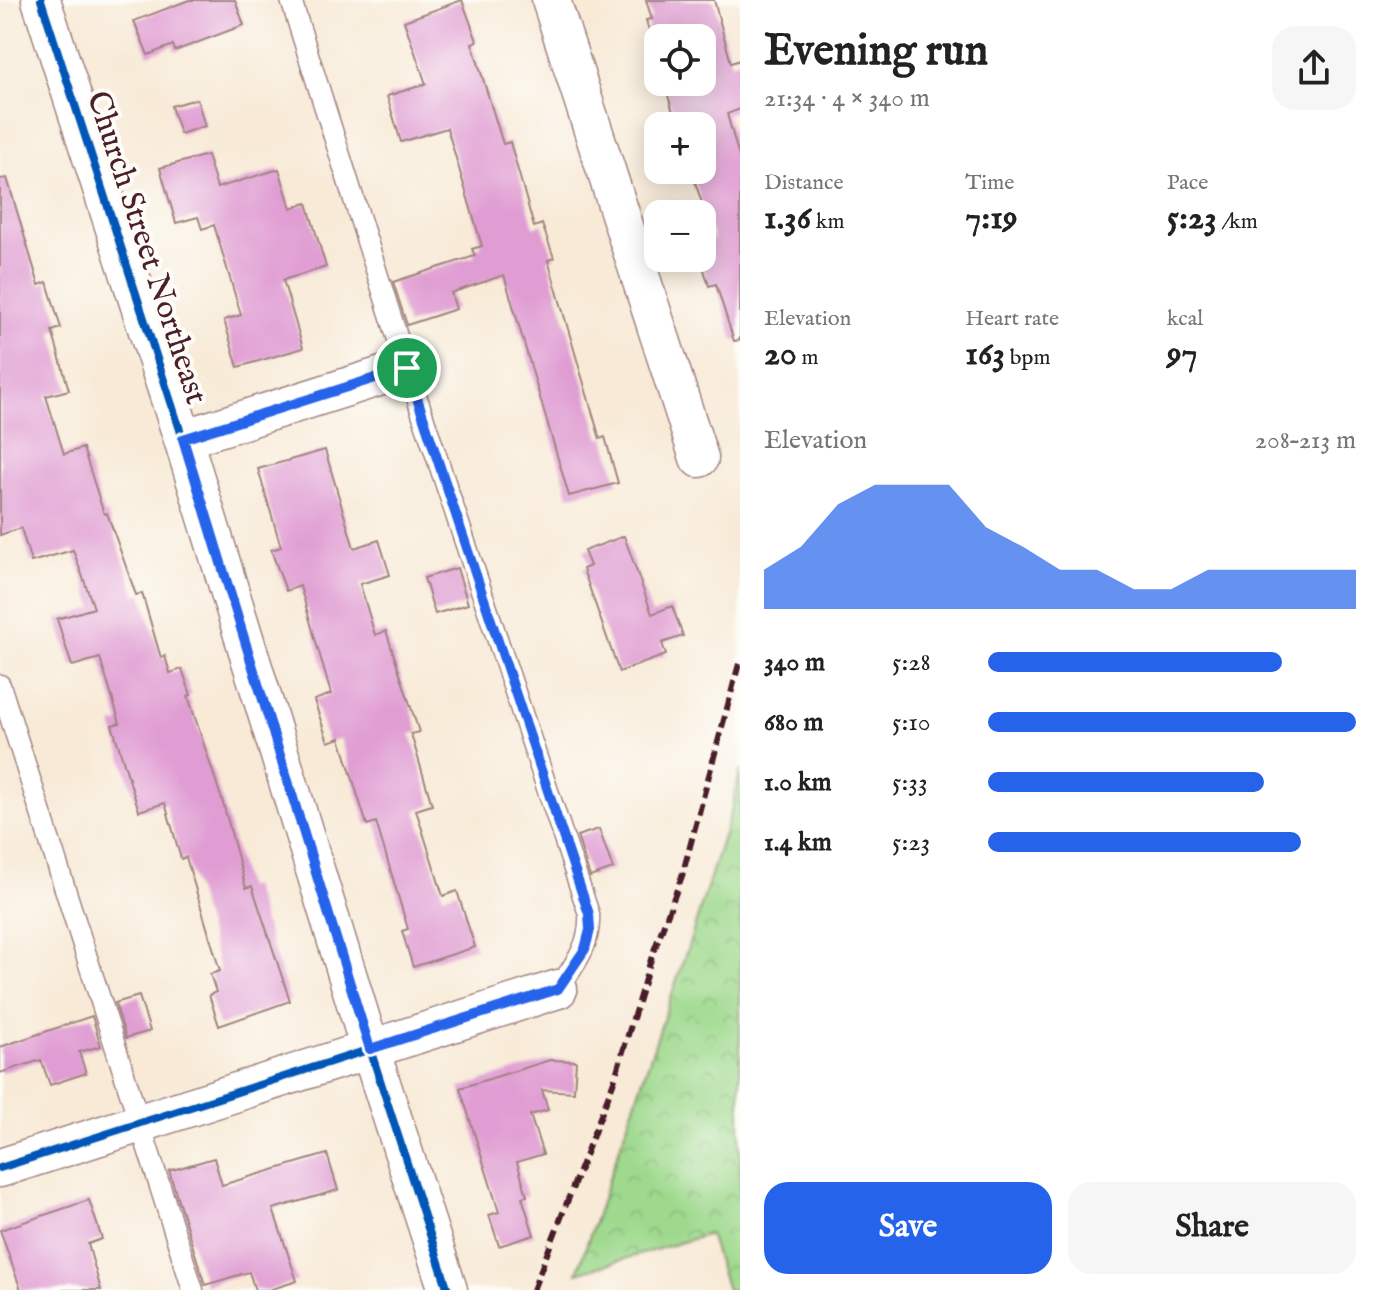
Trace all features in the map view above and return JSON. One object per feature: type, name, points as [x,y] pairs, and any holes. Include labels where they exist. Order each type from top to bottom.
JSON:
[{"type":"street","name":"Church Street Northeast","points":[[41,0],[183,439],[370,1049],[448,1290]]},
{"type":"street","points":[[551,0],[699,458]]},
{"type":"street","points":[[183,439],[407,368]]},
{"type":"street","points":[[0,1168],[558,989]]},
{"type":"lane","points":[[291,0],[407,368],[589,914],[590,930],[585,949],[558,989]]},
{"type":"lane","points":[[0,685],[193,1290]]},
{"type":"green space","points":[[740,770],[740,1290],[727,1290],[709,1234],[577,1273],[691,938],[732,808]]},
{"type":"building","points":[[189,0],[235,0],[244,25],[175,51],[173,45],[148,55],[134,21]]},
{"type":"building","points":[[462,0],[477,41],[472,43],[503,144],[510,142],[534,227],[542,224],[554,258],[548,260],[600,439],[605,437],[618,483],[569,496],[504,275],[451,293],[456,309],[407,325],[393,282],[475,256],[472,249],[482,246],[447,128],[401,142],[387,96],[426,84],[404,21]]},
{"type":"building","points":[[646,0],[714,0],[731,63],[740,60],[740,109],[727,114],[740,160],[740,340],[734,341],[716,284],[709,286],[705,272],[716,272],[716,200],[701,200],[696,184],[716,184],[716,112],[673,112],[668,96],[716,96],[716,24],[647,24],[646,20],[652,19]]},
{"type":"building","points":[[197,99],[205,126],[180,134],[171,106]]},
{"type":"building","points":[[207,155],[217,188],[279,169],[291,208],[307,203],[326,267],[283,280],[303,348],[238,367],[224,320],[241,315],[214,225],[202,229],[198,217],[176,223],[160,168]]},
{"type":"building","points":[[7,178],[39,285],[47,282],[61,328],[52,331],[69,390],[46,396],[64,454],[83,448],[104,514],[107,513],[136,595],[142,593],[161,658],[165,656],[170,673],[182,669],[246,888],[252,886],[290,1001],[219,1026],[209,995],[216,992],[210,974],[220,971],[186,857],[181,859],[165,803],[139,811],[112,725],[120,723],[100,658],[72,666],[57,619],[94,608],[73,550],[31,562],[21,528],[0,535],[0,179]]},
{"type":"building","points":[[325,450],[354,548],[379,540],[390,575],[360,584],[375,635],[386,631],[419,732],[411,734],[432,805],[416,810],[443,896],[457,891],[475,947],[413,967],[402,931],[408,929],[376,822],[367,825],[340,738],[328,742],[314,700],[331,694],[300,586],[286,591],[271,550],[281,547],[258,469]]},
{"type":"building","points":[[624,536],[652,614],[672,606],[683,636],[662,643],[666,655],[619,672],[583,569],[590,566],[584,551]]},
{"type":"building","points":[[457,568],[468,604],[435,614],[424,578]]},
{"type":"building","points":[[599,829],[613,869],[590,877],[577,836]]},
{"type":"building","points":[[139,996],[150,1031],[126,1038],[115,1003]]},
{"type":"building","points":[[92,1016],[101,1046],[79,1052],[86,1073],[50,1085],[41,1060],[0,1073],[0,1047]]},
{"type":"building","points":[[550,1060],[576,1061],[574,1092],[542,1090],[548,1110],[530,1115],[543,1154],[517,1162],[527,1196],[522,1197],[534,1235],[499,1246],[489,1215],[499,1212],[460,1088]]},
{"type":"building","points":[[327,1154],[338,1190],[273,1209],[297,1281],[269,1290],[255,1290],[249,1272],[205,1285],[169,1171],[214,1158],[222,1185]]},
{"type":"building","points":[[89,1200],[102,1239],[88,1244],[101,1290],[21,1290],[0,1230]]},
{"type":"railway","points":[[533,1290],[614,1081],[652,956],[682,876],[740,660]]},
{"type":"cycle path","points":[[41,0],[183,439],[370,1049],[448,1290]]},
{"type":"cycle path","points":[[0,1168],[558,989]]},
{"type":"route","points":[[407,368],[589,914],[590,930],[585,949],[558,989],[370,1049],[183,439],[407,368]]}]
